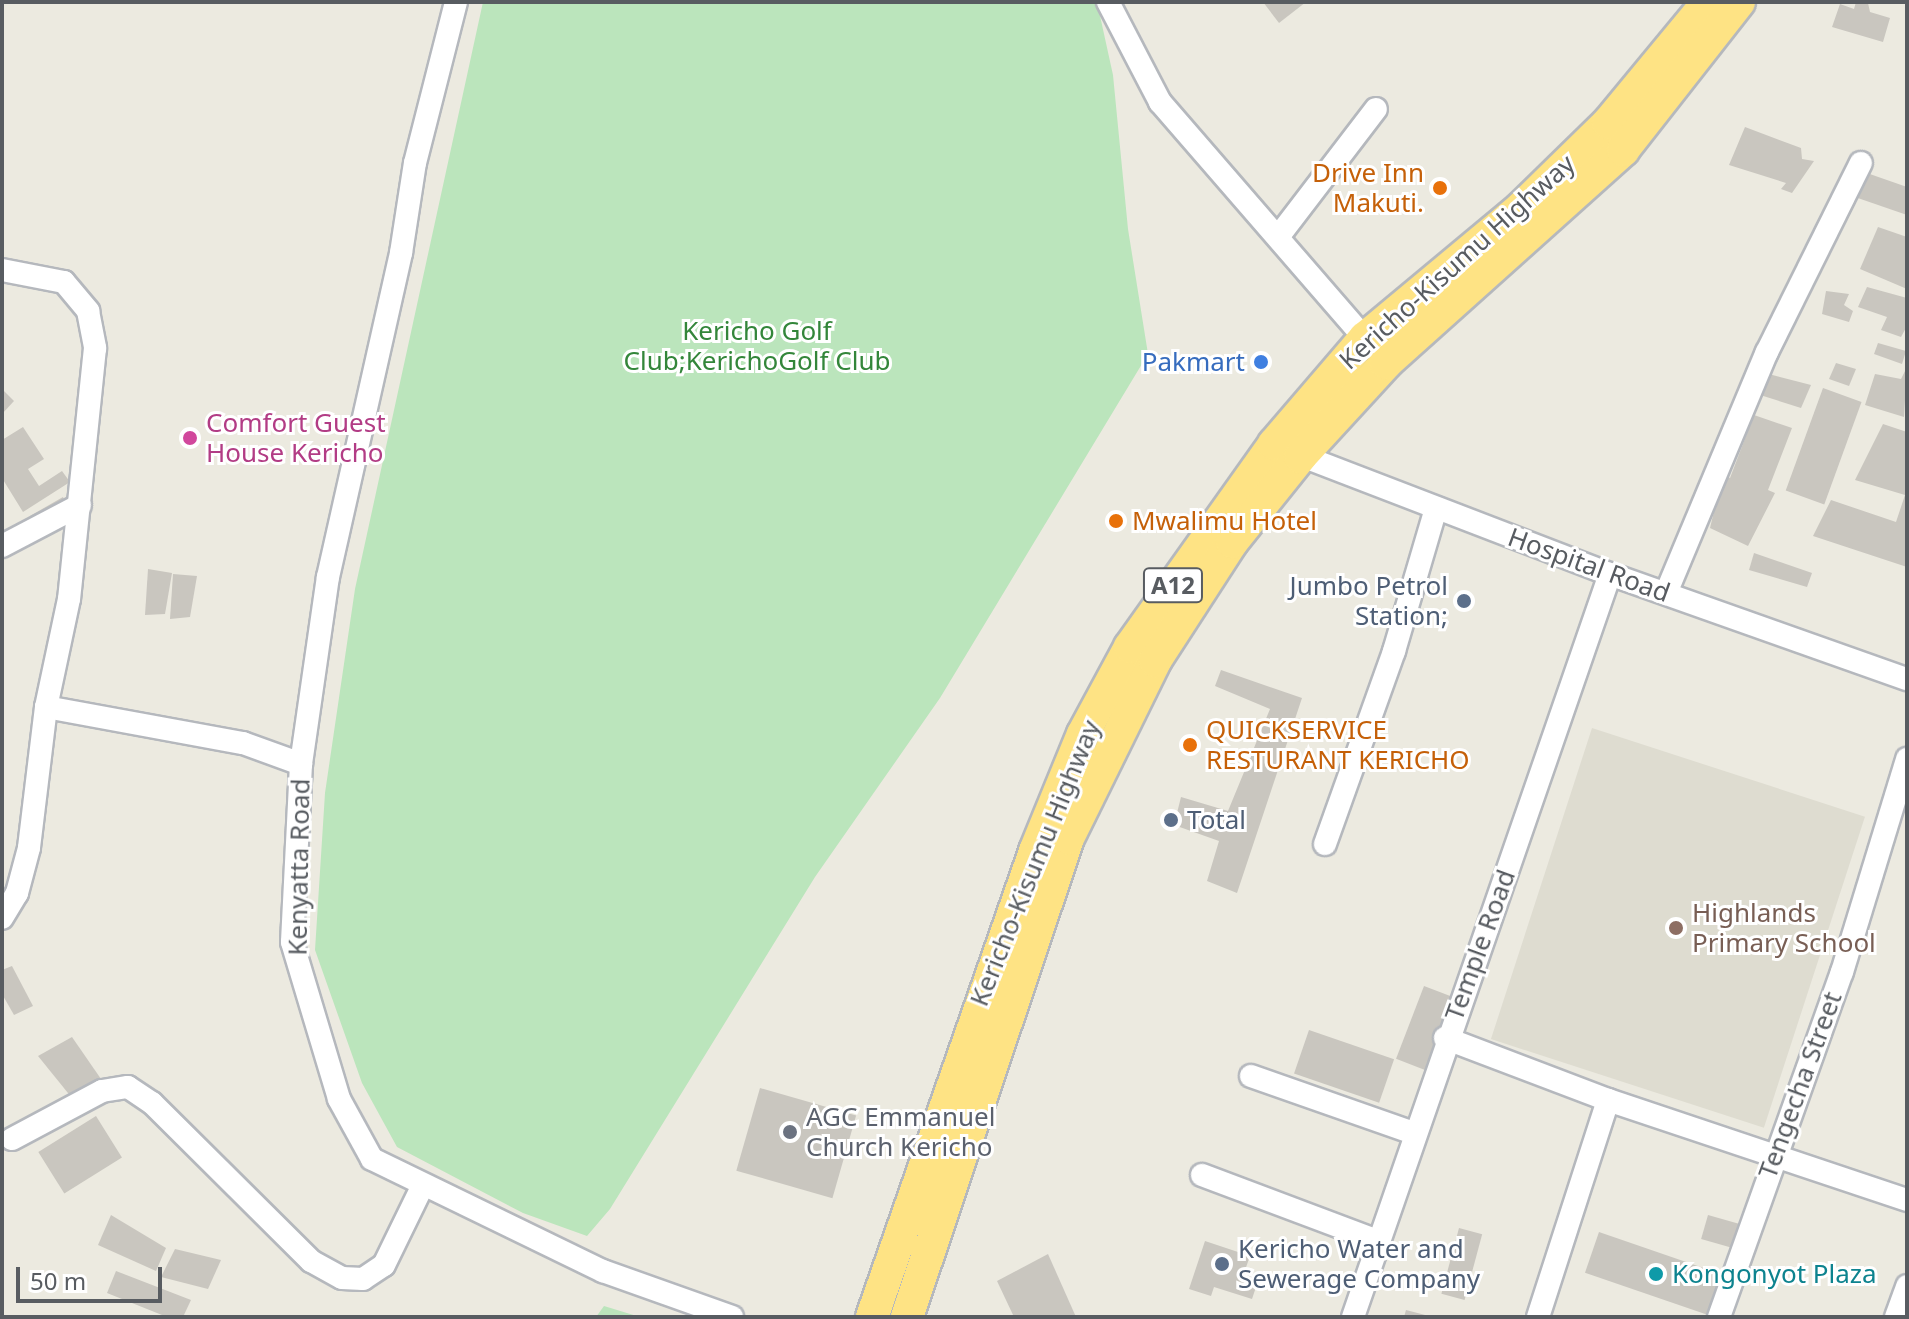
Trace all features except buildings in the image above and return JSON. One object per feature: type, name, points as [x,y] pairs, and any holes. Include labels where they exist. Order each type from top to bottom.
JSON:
[{"type":"highway","name":"Kericho-Kisumu Highway","points":[[872,1317],[976,1011],[1083,734],[1130,647],[1287,450],[1365,338],[1522,207],[1576,154],[1708,2]]},
{"type":"highway","name":"Kericho-Kisumu Highway","points":[[907,1317],[1068,838],[1155,661],[1287,450],[1623,150],[1739,2]]},
{"type":"street","points":[[301,764],[328,577],[401,253],[415,163],[456,2]]},
{"type":"street","points":[[1108,2],[1160,102],[1386,363]]},
{"type":"street","points":[[1278,237],[1376,109]]},
{"type":"street","points":[[1666,593],[1767,352],[1861,163]]},
{"type":"street","points":[[2,270],[64,282],[88,311],[95,348],[69,599],[46,707],[29,848],[17,893],[2,918]]},
{"type":"street","name":"Hospital Road","points":[[1287,450],[1610,574],[1907,679]]},
{"type":"street","points":[[2,546],[80,505]]},
{"type":"street","points":[[1325,844],[1394,651],[1436,508]]},
{"type":"street","name":"Temple Road","points":[[1353,1317],[1445,1038],[1578,678],[1610,574]]},
{"type":"street","name":"Kenyatta Road","points":[[46,707],[243,743],[301,764],[292,914],[298,974],[339,1099],[359,1141],[372,1159],[603,1271],[732,1317]]},
{"type":"street","name":"Tengecha Street","points":[[1719,1317],[1774,1154],[1842,972],[1907,759]]},
{"type":"street","points":[[1445,1038],[1608,1100],[1907,1200]]},
{"type":"street","points":[[1251,1076],[1414,1133]]},
{"type":"street","points":[[12,1139],[102,1091],[128,1087],[152,1103],[311,1261],[342,1278],[363,1279],[384,1265],[423,1185]]},
{"type":"street","points":[[1538,1317],[1608,1100]]},
{"type":"street","points":[[1202,1175],[1378,1241]]},
{"type":"street","points":[[1896,1317],[1907,1286]]},
{"type":"shaded area","name":"Highlands Primary School","points":[[1592,728],[1865,817],[1764,1128],[1491,1039]]},
{"type":"green space","name":"Kericho Golf Club;KerichoGolf Club","points":[[483,2],[1097,2],[1113,75],[1128,229],[1148,354],[940,698],[815,877],[610,1209],[587,1236],[523,1213],[397,1147],[362,1083],[315,950],[325,793],[355,589]]},
{"type":"green space","points":[[604,1306],[640,1317],[596,1317]]},
{"type":"place","name":"Drive Inn Makuti.","points":[[1440,188]]},
{"type":"place","name":"Pakmart","points":[[1261,362]]},
{"type":"place","name":"Comfort Guest House Kericho","points":[[190,438]]},
{"type":"place","name":"Mwalimu Hotel","points":[[1116,521]]},
{"type":"place","name":"Jumbo Petrol Station;","points":[[1464,601]]},
{"type":"place","name":"QUICKSERVICE RESTURANT KERICHO","points":[[1190,745]]},
{"type":"place","name":"Total","points":[[1171,820]]},
{"type":"place","name":"Highlands Primary School","points":[[1676,928]]},
{"type":"place","name":"AGC Emmanuel Church Kericho","points":[[790,1132]]},
{"type":"place","name":"Kericho Water and Sewerage Company","points":[[1222,1264]]},
{"type":"place","name":"Kongonyot Plaza","points":[[1656,1274]]}]
